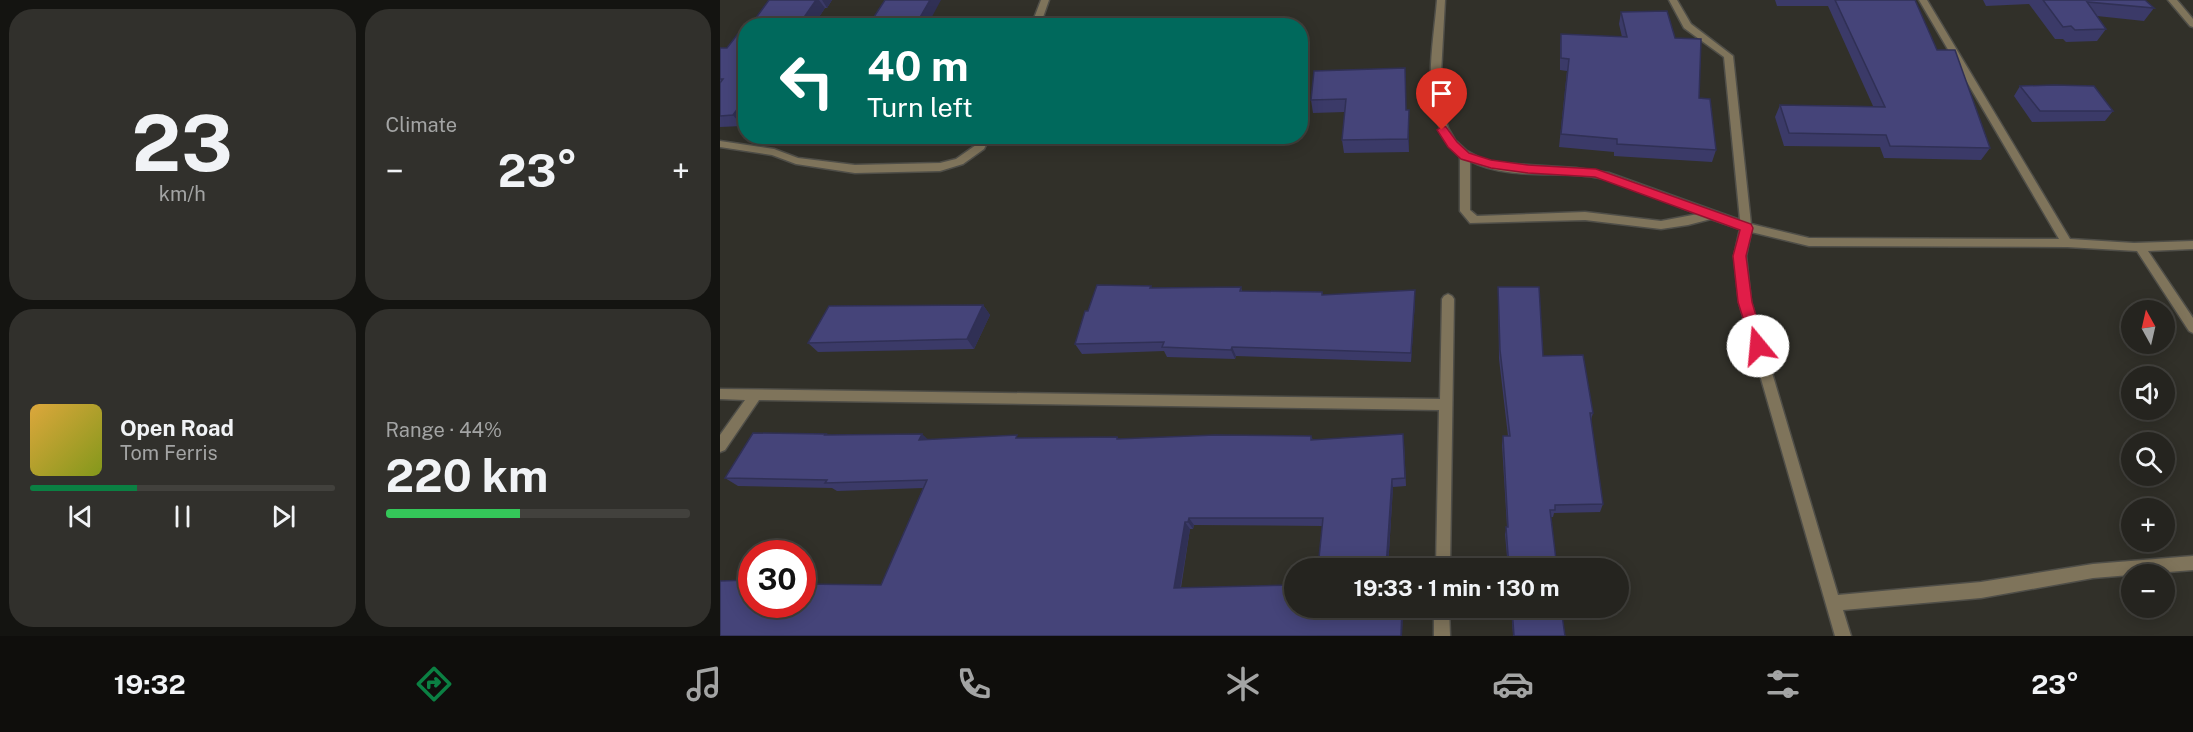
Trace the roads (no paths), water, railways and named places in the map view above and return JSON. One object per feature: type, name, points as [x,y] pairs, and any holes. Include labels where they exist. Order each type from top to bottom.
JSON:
[{"type":"street","points":[[1038,18],[1045,0]]},
{"type":"street","points":[[1441,0],[1435,102],[1442,130],[1452,145],[1465,156],[1491,164],[1528,169],[1596,173],[1746,228],[1778,237],[1809,242],[2067,243],[2140,247],[2193,245]]},
{"type":"street","points":[[1672,0],[1687,26],[1728,56],[1746,228],[1740,256],[1745,302],[1843,636]]},
{"type":"street","points":[[1923,0],[2067,243]]},
{"type":"street","points":[[2172,0],[2193,24]]},
{"type":"street","points":[[720,144],[774,152],[796,161],[855,169],[940,166],[959,162],[981,144]]},
{"type":"street","points":[[1465,156],[1465,211],[1467,216],[1474,220],[1585,216],[1661,225],[1688,222],[1710,215]]},
{"type":"street","points":[[2140,247],[2193,328]]},
{"type":"street","points":[[1443,558],[1448,299]]},
{"type":"street","points":[[720,394],[1446,405]]},
{"type":"street","points":[[720,447],[755,396]]},
{"type":"street","points":[[1832,603],[1981,590],[2093,571],[2193,563]]},
{"type":"street","points":[[1442,618],[1442,636]]}]
